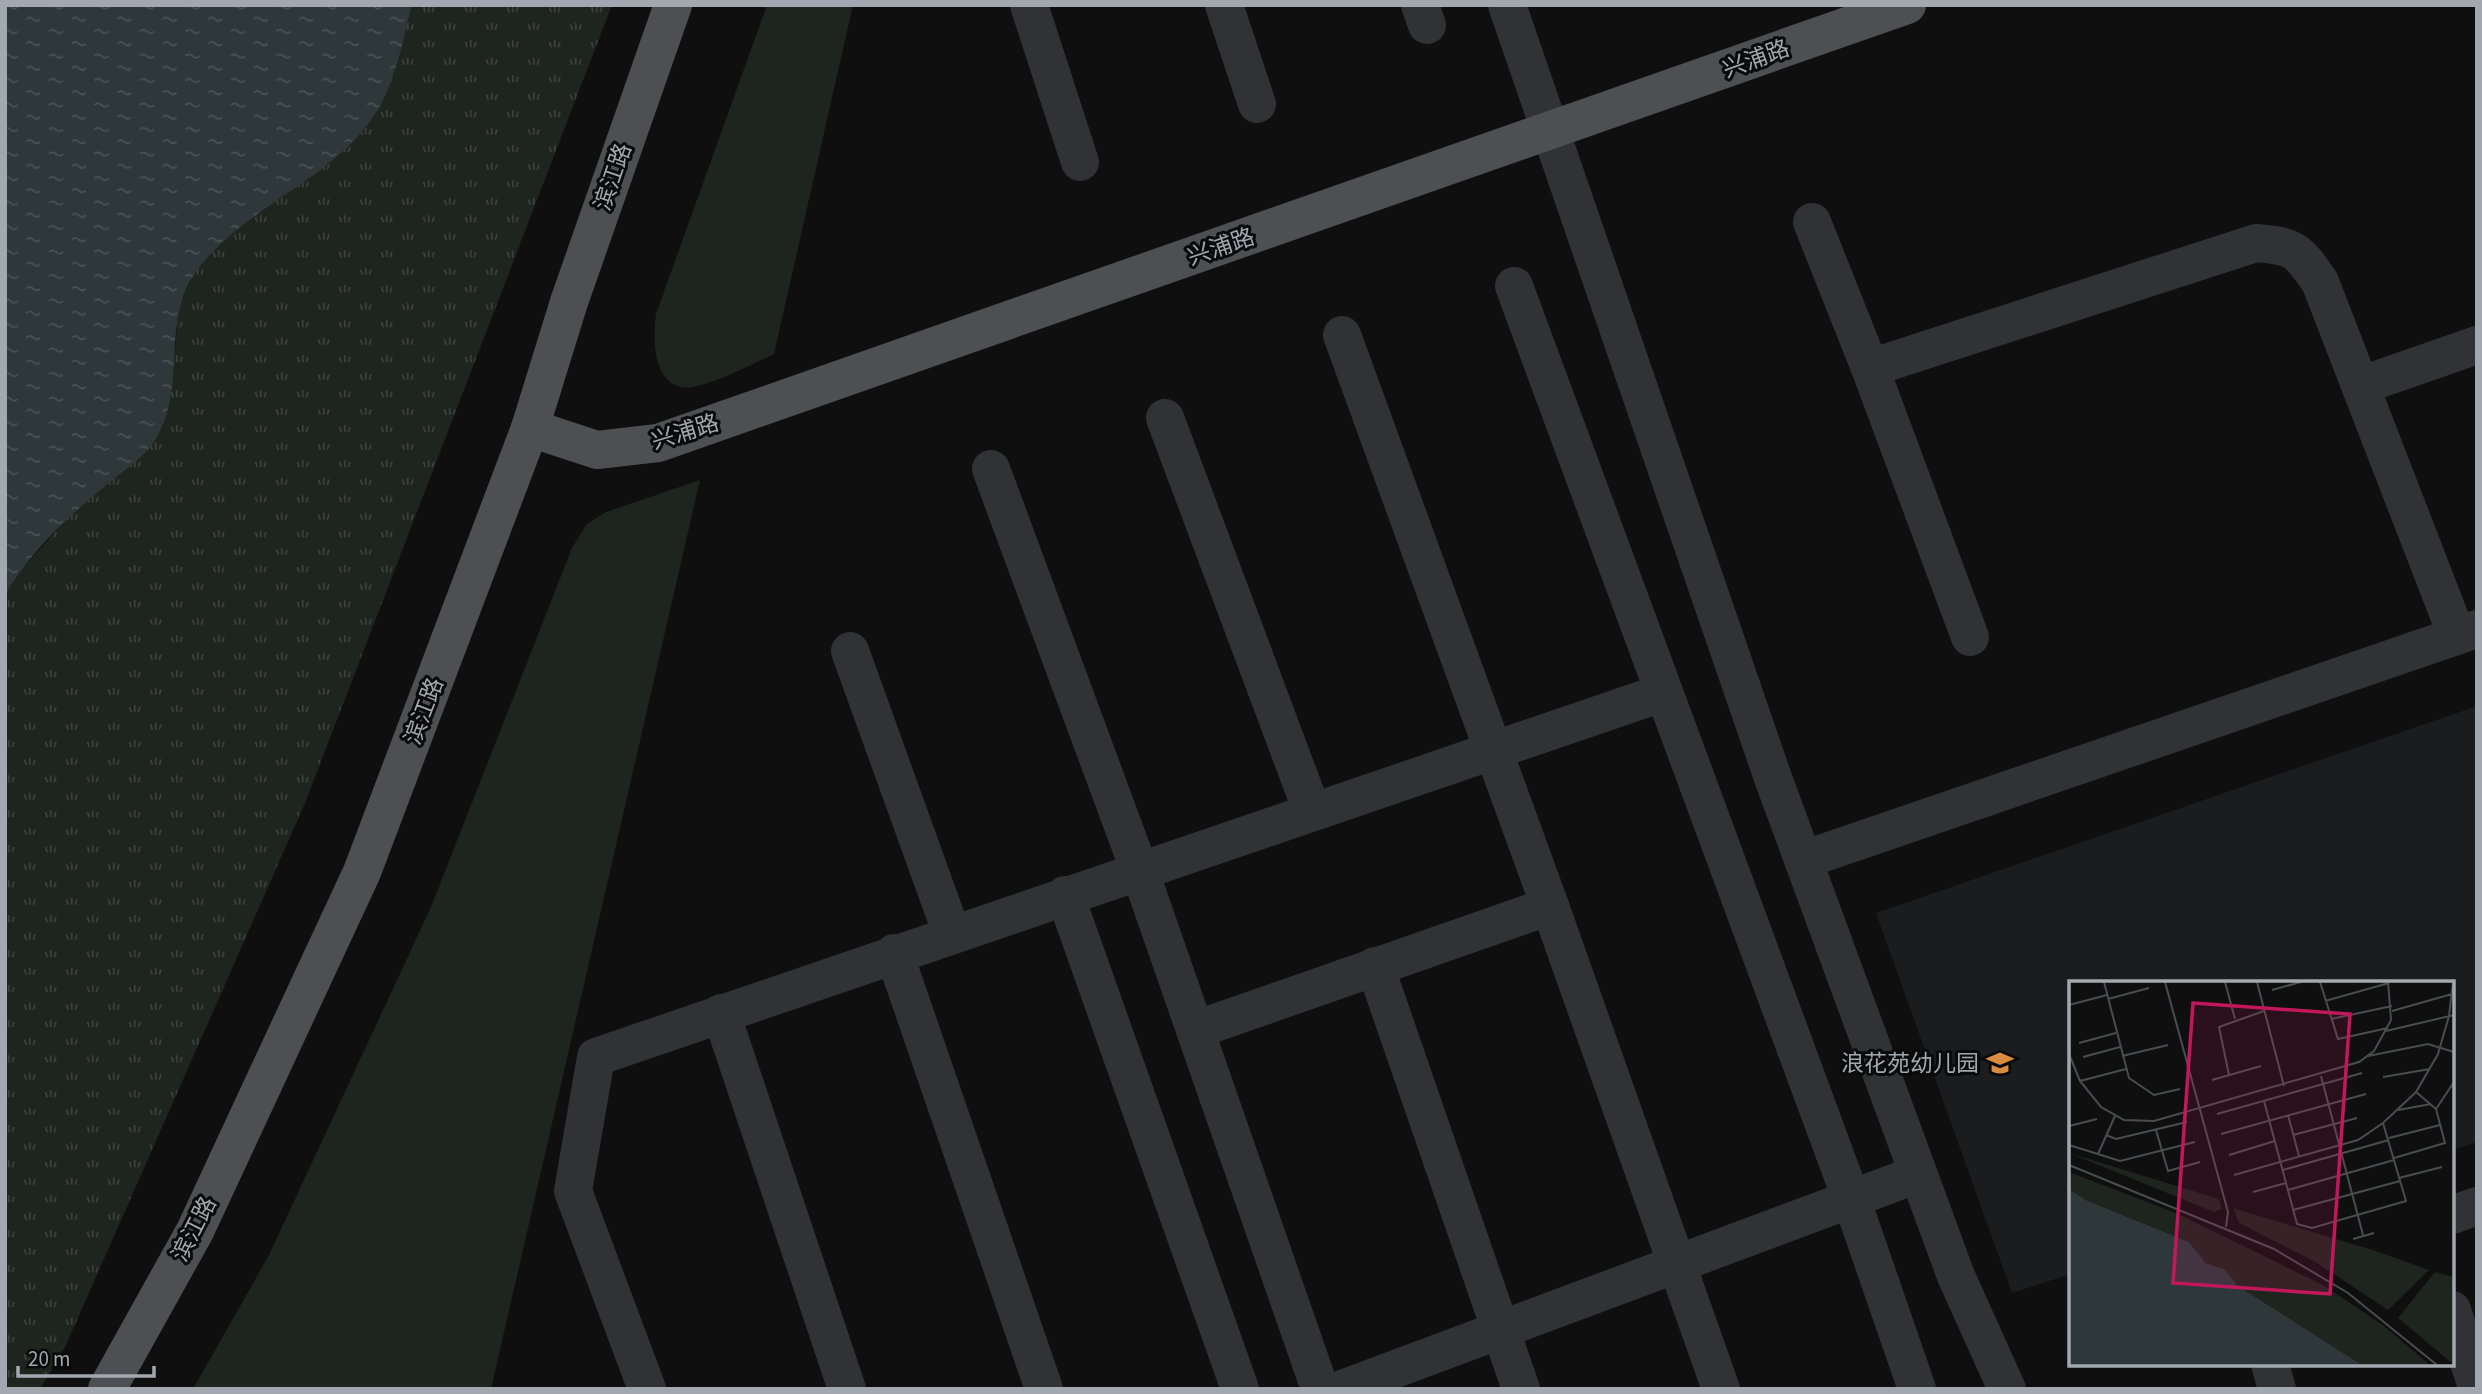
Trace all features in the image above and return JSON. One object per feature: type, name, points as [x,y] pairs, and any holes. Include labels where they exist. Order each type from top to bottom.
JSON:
[{"type":"main road","name":"滨江路","points":[[107,1389],[195,1231],[362,872],[530,428],[569,302],[673,5]]},
{"type":"main road","name":"兴浦路","points":[[530,428],[597,450],[658,443],[1907,5]]},
{"type":"street","points":[[1029,5],[1080,162]]},
{"type":"street","points":[[1224,5],[1257,104]]},
{"type":"street","points":[[1507,5],[1803,860],[1956,1276],[2007,1389]]},
{"type":"street","points":[[1812,222],[1870,368],[1970,637]]},
{"type":"street","points":[[1803,860],[2467,632],[2320,282],[2303,258],[2285,245],[2256,243],[1870,368]]},
{"type":"street","points":[[1514,286],[1662,693],[1851,1198],[1917,1389]]},
{"type":"street","points":[[1342,335],[1494,749],[1721,1389]]},
{"type":"street","points":[[2362,385],[2477,345]]},
{"type":"street","points":[[1165,418],[1312,811]]},
{"type":"street","points":[[991,469],[1139,869],[1320,1389]]},
{"type":"street","points":[[850,651],[952,934]]},
{"type":"street","points":[[647,1389],[573,1191],[596,1057],[1139,869],[1662,693]]},
{"type":"street","points":[[1065,895],[1240,1389]]},
{"type":"street","points":[[1195,1030],[1550,906]]},
{"type":"street","points":[[894,953],[1044,1389]]},
{"type":"street","points":[[1375,966],[1521,1389]]},
{"type":"street","points":[[721,1013],[847,1389]]},
{"type":"street","points":[[1342,1389],[1918,1174]]},
{"type":"street","points":[[2454,1214],[2477,1206]]},
{"type":"street","points":[[2454,1316],[2477,1387]]},
{"type":"street","points":[[2271,1366],[2277,1389]]},
{"type":"shaded area","name":"浪花苑幼儿园","points":[[2477,706],[2477,1142],[2454,1149],[2454,981],[2069,981],[2069,1275],[2012,1293],[1876,913]]},
{"type":"green space","points":[[412,5],[612,5],[305,803],[66,1345],[40,1389],[5,1389],[5,595],[18,573],[68,518],[155,440],[175,349],[179,305],[194,274],[214,250],[393,77]]},
{"type":"green space","points":[[767,5],[853,5],[774,354],[714,381],[681,387],[664,376],[656,356],[656,314]]},
{"type":"green space","points":[[700,480],[491,1389],[193,1389],[269,1255],[431,907],[572,548],[587,524],[606,512]]},
{"type":"water","points":[[5,5],[412,5],[392,79],[371,120],[331,161],[236,231],[196,272],[185,291],[179,312],[173,377],[165,420],[151,446],[50,536],[26,564],[5,595]]},
{"type":"place","name":"浪花苑幼儿园","points":[[2000,1063]]}]
